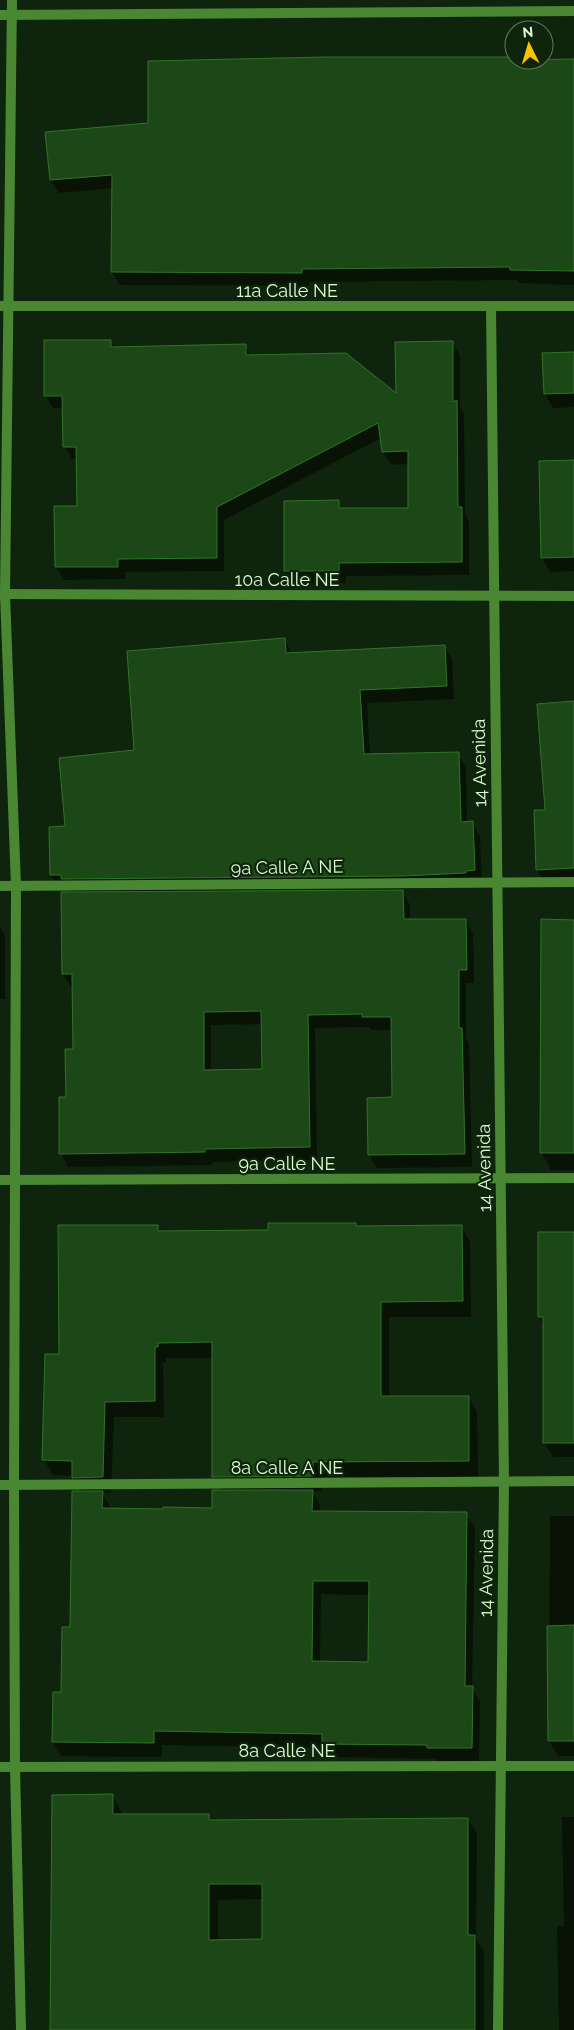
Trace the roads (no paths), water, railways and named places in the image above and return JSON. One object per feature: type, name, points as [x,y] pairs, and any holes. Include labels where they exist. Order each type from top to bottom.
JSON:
[{"type":"street","points":[[12,0],[4,306],[2,594],[16,886],[15,1767],[21,2030]]},
{"type":"street","points":[[0,15],[574,11]]},
{"type":"street","name":"11a Calle NE","points":[[4,306],[574,306]]},
{"type":"street","name":"14 Avenida","points":[[491,306],[504,1482],[498,2030]]},
{"type":"street","name":"10a Calle NE","points":[[2,594],[574,596]]},
{"type":"street","name":"9a Calle A NE","points":[[0,886],[574,882]]},
{"type":"street","name":"9a Calle NE","points":[[0,1180],[574,1178]]},
{"type":"street","name":"8a Calle A NE","points":[[0,1485],[574,1481]]},
{"type":"street","name":"8a Calle NE","points":[[0,1767],[574,1766]]}]
